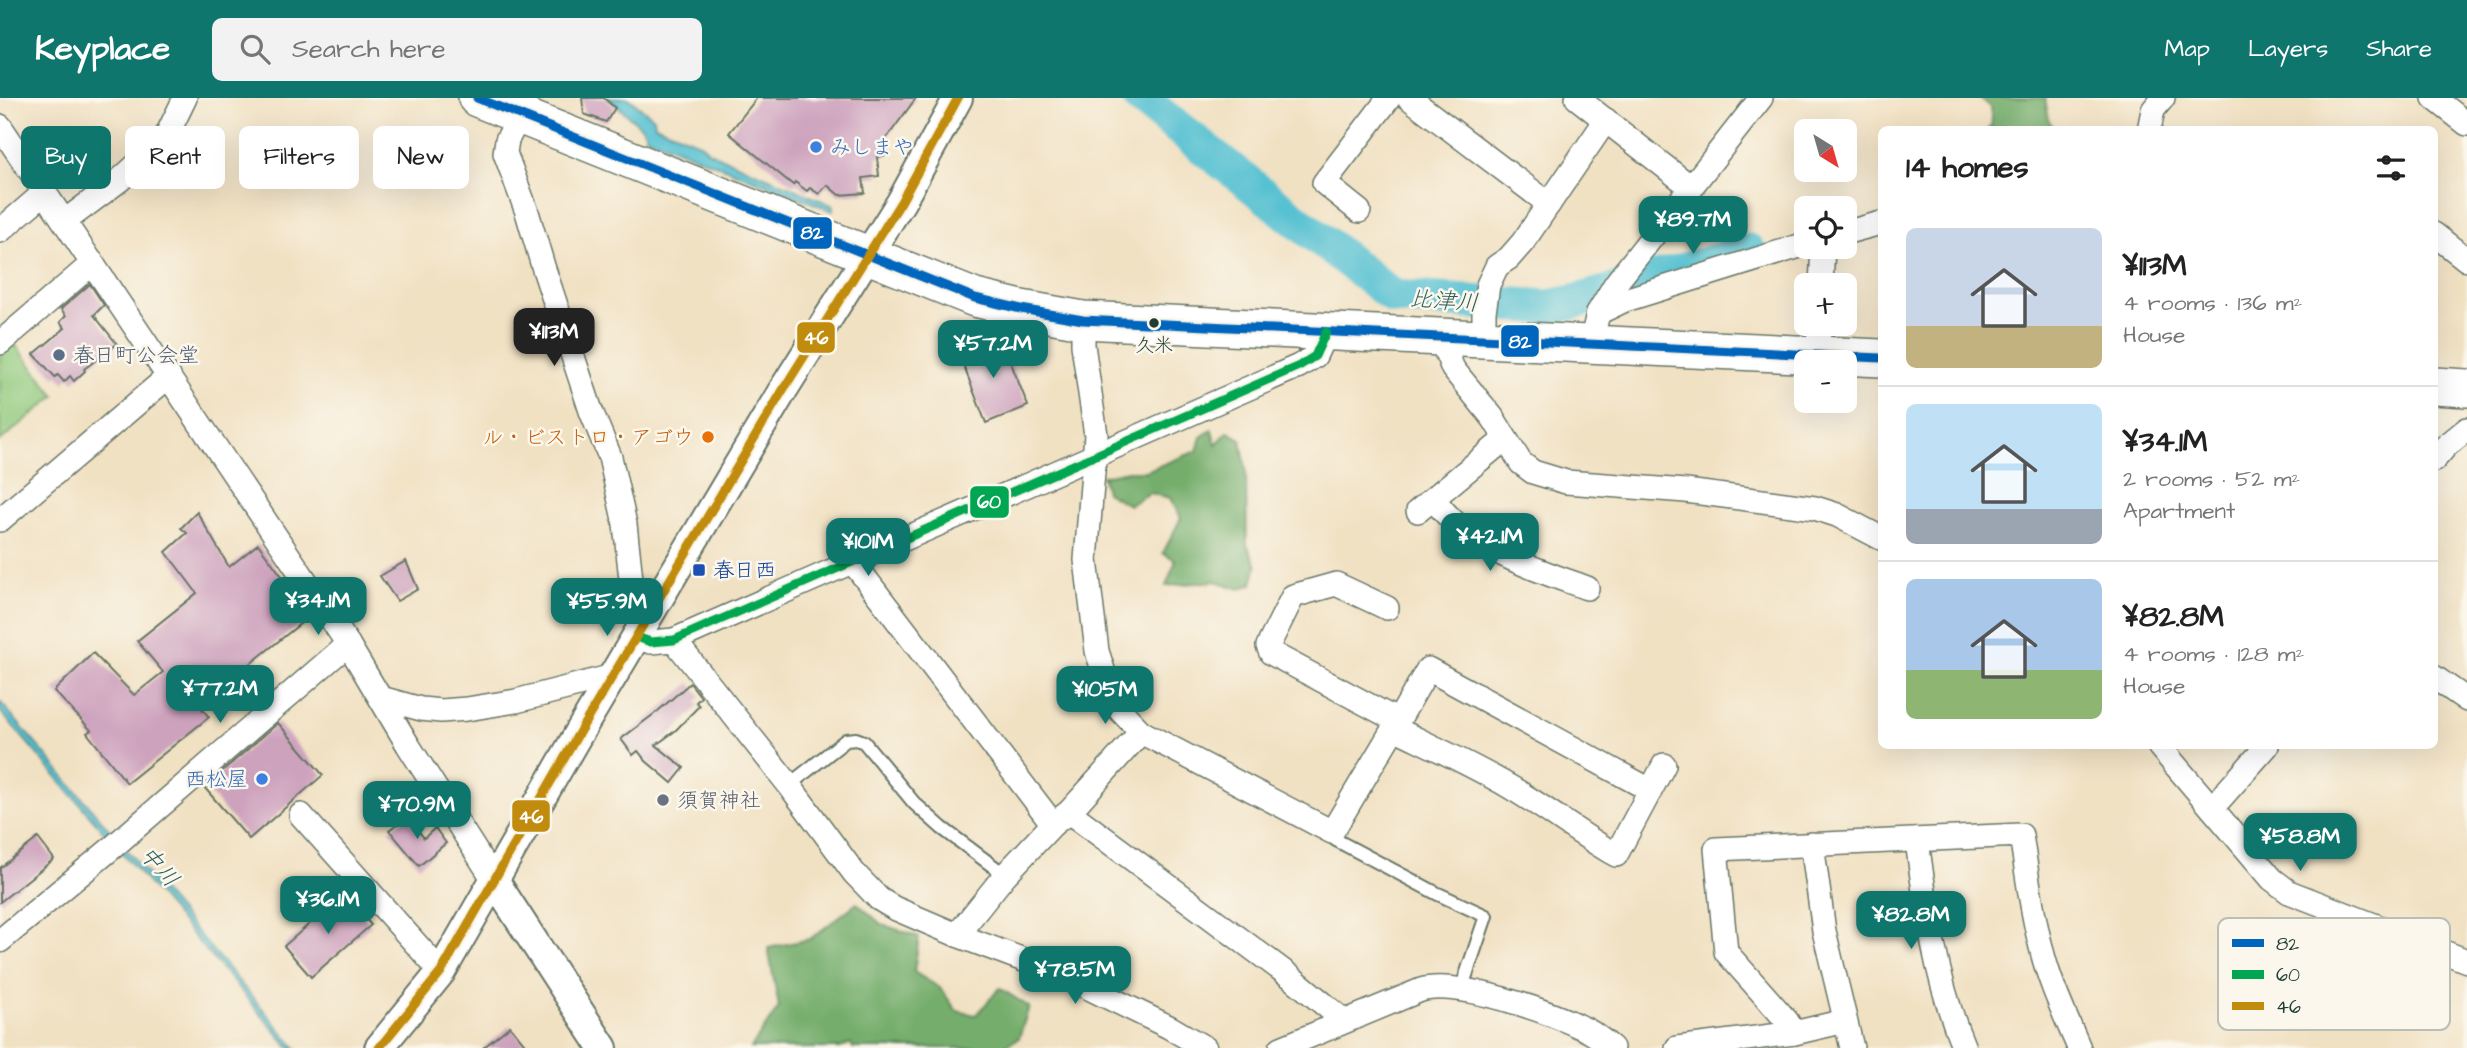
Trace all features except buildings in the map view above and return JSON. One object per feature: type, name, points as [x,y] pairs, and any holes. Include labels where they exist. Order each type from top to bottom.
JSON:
[{"type":"main road","points":[[477,98],[975,298],[1021,309],[1083,320],[1444,337],[1484,315],[1598,320],[1819,339],[1878,357]]},
{"type":"main road","points":[[2438,386],[2467,388]]},
{"type":"street","points":[[65,221],[121,179],[156,148],[173,126],[185,98]]},
{"type":"street","points":[[379,1048],[441,972],[613,676],[901,202],[958,98]]},
{"type":"street","points":[[1359,211],[1324,183],[1389,98]]},
{"type":"street","points":[[1409,98],[1549,204]]},
{"type":"street","points":[[1577,98],[1692,188]]},
{"type":"street","points":[[1598,320],[1616,283],[1761,98]]},
{"type":"street","points":[[2150,126],[2153,110],[2163,98]]},
{"type":"street","points":[[2434,98],[2467,124]]},
{"type":"street","points":[[520,115],[507,140],[505,153],[527,212],[591,411],[610,457],[625,524],[634,607],[640,631],[651,642],[674,639],[1299,366],[1315,356],[1326,332]]},
{"type":"street","points":[[1484,315],[1497,266],[1509,258],[1523,242],[1606,120]]},
{"type":"street","points":[[0,126],[348,644],[494,880],[603,1048]]},
{"type":"street","points":[[0,231],[46,192]]},
{"type":"street","points":[[1857,229],[1878,224]]},
{"type":"street","points":[[2438,236],[2467,260]]},
{"type":"street","points":[[1598,320],[1625,300],[1794,248]]},
{"type":"street","points":[[0,343],[93,263]]},
{"type":"street","points":[[1083,320],[1083,345],[1096,435],[1086,560],[1097,651],[1110,692],[1121,711],[1141,732],[1332,832],[1428,669],[1650,790]]},
{"type":"street","points":[[1444,337],[1446,352],[1453,369],[1493,418],[1521,463],[1533,472],[1566,482],[1686,491],[1815,508],[1837,515],[1878,536]]},
{"type":"street","points":[[0,520],[169,376]]},
{"type":"street","points":[[2438,455],[2467,429]]},
{"type":"street","points":[[1505,439],[1426,505],[1512,561],[1587,588]]},
{"type":"street","points":[[852,561],[1061,818],[1290,977],[1337,1015],[1340,1023]]},
{"type":"street","points":[[1387,608],[1336,584],[1293,596],[1268,646],[1271,653],[1514,789],[1579,834],[1616,855],[1664,765]]},
{"type":"street","points":[[674,639],[789,785],[854,873],[879,899],[957,935],[1056,972],[1205,1048]]},
{"type":"street","points":[[0,941],[348,644]]},
{"type":"street","points":[[381,698],[421,709],[467,709],[516,701],[613,676]]},
{"type":"street","points":[[2438,680],[2467,700]]},
{"type":"street","points":[[957,935],[1005,875],[1141,732]]},
{"type":"street","points":[[2163,749],[2272,879],[2289,892],[2356,918]]},
{"type":"street","points":[[2212,808],[2264,749]]},
{"type":"street","points":[[302,815],[441,972]]},
{"type":"street","points":[[1794,1033],[1787,1021],[1726,952],[1716,849],[2021,835],[2030,898],[2041,948],[2078,1048]]},
{"type":"street","points":[[1917,840],[1928,930],[1964,1048]]},
{"type":"street","points":[[1812,845],[1824,931],[1852,1048]]},
{"type":"street","points":[[2450,954],[2467,961]]},
{"type":"street","points":[[1281,1048],[1432,986],[1519,1003],[1587,1030],[1612,1048]]},
{"type":"street","points":[[1677,1048],[1794,1033],[1845,1021]]},
{"type":"lane","points":[[789,785],[845,740],[856,739],[864,743],[914,803],[942,828],[1005,875]]},
{"type":"lane","points":[[1332,832],[1336,839],[1436,893],[1486,916],[1461,990]]},
{"type":"green space","points":[[1979,98],[2045,98],[2049,121],[2053,126],[1990,126],[1990,107]]},
{"type":"green space","points":[[14,343],[55,396],[0,441],[0,355]]},
{"type":"green space","points":[[1212,430],[1216,444],[1228,432],[1241,439],[1246,470],[1247,545],[1257,565],[1252,584],[1240,589],[1215,581],[1166,586],[1176,560],[1163,553],[1181,518],[1170,498],[1150,493],[1129,505],[1106,492],[1102,476],[1146,471],[1197,451],[1201,437]]},
{"type":"green space","points":[[857,903],[881,924],[919,937],[914,972],[940,988],[957,1011],[976,1015],[1000,988],[1029,1007],[1019,1038],[1001,1048],[853,1048],[851,1043],[840,1048],[751,1048],[779,1007],[768,948],[810,939]]},
{"type":"water","points":[[608,98],[628,98],[654,118],[655,125],[700,143],[709,152],[834,206],[833,211],[647,137],[643,128]]},
{"type":"water","points":[[0,702],[296,1048],[290,1048],[0,711]]},
{"type":"waterway","name":"比津川","points":[[1140,98],[1394,297],[1549,307],[1749,251]]},
{"type":"transit line","name":"82","points":[[477,98],[975,298],[1021,309],[1083,320],[1878,358]]},
{"type":"transit line","name":"46","points":[[379,1048],[441,972],[580,731],[783,390],[901,202],[958,98]]},
{"type":"transit line","name":"60","points":[[636,637],[651,642],[674,640],[1299,366],[1315,356],[1326,332]]},
{"type":"place","name":"みしまや","points":[[816,147]]},
{"type":"place","name":"久米","points":[[1154,323]]},
{"type":"place","name":"春日町公会堂","points":[[59,355]]},
{"type":"place","name":"ル・ビストロ・アゴウ","points":[[708,437]]},
{"type":"place","name":"春日西","points":[[699,570]]},
{"type":"place","name":"西松屋","points":[[262,779]]},
{"type":"place","name":"須賀神社","points":[[663,800]]},
{"type":"water label","name":"中川","points":[[160,866]]}]
